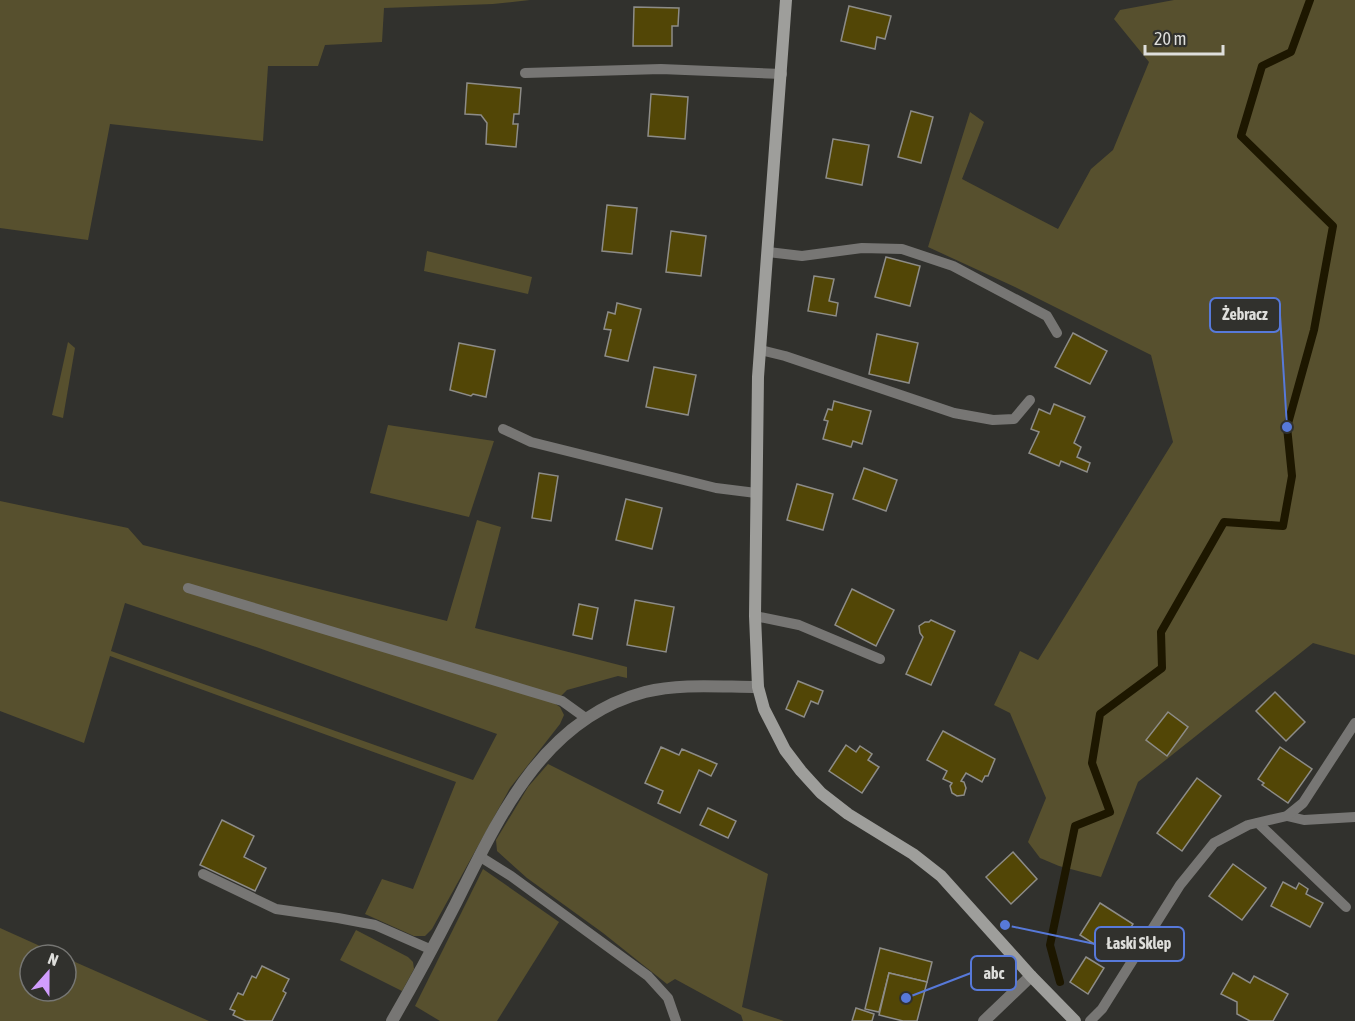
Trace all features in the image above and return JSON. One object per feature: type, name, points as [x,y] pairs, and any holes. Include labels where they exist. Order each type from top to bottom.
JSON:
[{"type":"street","points":[[786,0],[760,350],[755,616],[758,687],[764,709],[774,731],[801,771],[821,792],[848,814],[913,854],[941,876],[1075,1021]]},
{"type":"street","points":[[392,1021],[432,950],[502,812],[539,760],[586,719],[626,698],[672,687],[758,687]]},
{"type":"street","points":[[984,1021],[1031,976]]},
{"type":"lane","points":[[525,73],[661,69],[782,74]]},
{"type":"lane","points":[[768,252],[802,256],[862,248],[902,249],[953,266],[1047,316],[1057,333]]},
{"type":"lane","points":[[760,350],[785,356],[954,413],[993,420],[1014,419],[1030,400]]},
{"type":"lane","points":[[503,429],[531,442],[716,488],[756,494]]},
{"type":"lane","points":[[188,588],[562,701],[586,719]]},
{"type":"lane","points":[[755,616],[799,625],[880,659]]},
{"type":"lane","points":[[1090,1021],[1102,1009],[1180,885],[1214,843],[1248,825],[1287,816],[1303,803],[1355,723]]},
{"type":"lane","points":[[1287,816],[1304,820],[1355,817]]},
{"type":"lane","points":[[1258,823],[1346,907]]},
{"type":"lane","points":[[479,856],[511,876],[648,976],[668,998],[676,1021]]},
{"type":"lane","points":[[202,874],[276,909],[375,925],[432,950]]},
{"type":"shaded area","points":[[0,0],[530,0],[493,4],[384,8],[382,42],[325,45],[318,66],[268,66],[263,141],[110,124],[88,240],[0,228]]},
{"type":"shaded area","points":[[1174,0],[1355,0],[1355,655],[1313,643],[1138,782],[1101,877],[1059,866],[1040,858],[1028,842],[1046,798],[1010,713],[994,705],[1020,651],[1038,660],[1173,442],[1151,355],[1015,287],[928,247],[970,112],[984,122],[962,179],[1058,229],[1091,169],[1113,150],[1149,62],[1114,19],[1120,10]]},
{"type":"shaded area","points":[[427,251],[532,277],[528,294],[424,271]]},
{"type":"shaded area","points":[[68,342],[75,348],[63,418],[52,415]]},
{"type":"shaded area","points":[[388,425],[494,441],[469,517],[370,493]]},
{"type":"shaded area","points":[[0,501],[128,528],[143,545],[447,621],[477,520],[501,527],[475,628],[627,667],[627,678],[618,676],[567,690],[554,703],[560,707],[564,715],[560,724],[510,788],[432,929],[425,936],[414,936],[365,914],[382,879],[413,889],[456,782],[110,656],[84,743],[0,711]],"holes":[[[125,603],[259,648],[497,734],[473,780],[111,651]]]},
{"type":"shaded area","points":[[548,764],[768,874],[742,1007],[784,1021],[743,1021],[741,1015],[675,979],[667,984],[603,933],[527,878],[497,851],[496,840],[528,787]]},
{"type":"shaded area","points":[[483,869],[559,922],[497,1021],[440,1021],[415,1006]]},
{"type":"shaded area","points":[[0,928],[33,943],[18,943],[18,1003],[78,1003],[78,963],[209,1021],[0,1021]]},
{"type":"shaded area","points":[[356,930],[408,957],[413,962],[414,969],[402,991],[340,960]]},
{"type":"building","points":[[849,6],[891,16],[885,39],[877,37],[875,49],[841,41]]},
{"type":"building","points":[[634,7],[679,8],[678,26],[672,26],[672,46],[633,46]]},
{"type":"building","points":[[467,83],[521,88],[519,114],[514,114],[513,124],[518,124],[516,147],[486,144],[487,123],[481,115],[465,114]]},
{"type":"building","points":[[651,94],[688,97],[685,139],[648,136]]},
{"type":"building","points":[[911,111],[933,117],[921,163],[898,157]]},
{"type":"building","points":[[833,139],[869,145],[862,185],[826,178]]},
{"type":"building","points":[[607,205],[637,208],[632,254],[602,251]]},
{"type":"building","points":[[671,231],[706,236],[701,276],[666,272]]},
{"type":"building","points":[[886,257],[920,266],[910,306],[875,297]]},
{"type":"building","points":[[814,276],[834,279],[829,301],[838,303],[836,316],[808,311]]},
{"type":"building","points":[[617,303],[641,309],[628,361],[605,356],[611,330],[604,329],[608,312],[615,314]]},
{"type":"building","points":[[1073,333],[1107,351],[1090,384],[1055,367]]},
{"type":"building","points":[[877,334],[918,343],[909,383],[869,374]]},
{"type":"building","points":[[459,343],[495,350],[486,397],[473,394],[471,396],[450,390]]},
{"type":"building","points":[[654,367],[696,375],[688,415],[646,407]]},
{"type":"building","points":[[834,401],[871,411],[862,444],[853,441],[851,447],[823,439],[828,421],[824,420],[828,409],[832,410]]},
{"type":"building","points":[[1054,404],[1085,417],[1074,443],[1081,447],[1077,457],[1090,463],[1087,472],[1061,461],[1059,466],[1029,453],[1039,432],[1031,429],[1039,409],[1050,414]]},
{"type":"building","points":[[864,468],[897,480],[886,511],[853,499]]},
{"type":"building","points":[[539,473],[558,476],[551,521],[532,518]]},
{"type":"building","points":[[797,484],[833,494],[823,530],[787,520]]},
{"type":"building","points":[[626,499],[662,508],[652,549],[616,540]]},
{"type":"building","points":[[852,589],[894,610],[876,646],[835,625]]},
{"type":"building","points":[[635,600],[674,607],[666,652],[627,645]]},
{"type":"building","points":[[579,604],[598,608],[592,639],[573,635]]},
{"type":"building","points":[[931,620],[955,631],[931,685],[906,674],[923,637],[919,626]]},
{"type":"building","points":[[798,681],[823,691],[818,704],[811,701],[804,717],[786,709]]},
{"type":"building","points":[[1275,692],[1305,722],[1286,741],[1256,711]]},
{"type":"building","points":[[1168,712],[1188,727],[1167,756],[1146,740]]},
{"type":"building","points":[[943,731],[995,759],[988,776],[985,776],[982,782],[966,773],[961,781],[964,782],[966,788],[964,795],[957,796],[952,793],[950,786],[952,783],[943,779],[947,771],[927,760]]},
{"type":"building","points":[[846,745],[856,752],[860,746],[872,754],[868,760],[879,767],[862,793],[829,771]]},
{"type":"building","points":[[661,747],[679,755],[682,749],[717,764],[711,776],[699,770],[680,813],[658,803],[663,791],[645,783]]},
{"type":"building","points":[[1280,747],[1312,769],[1288,803],[1262,785],[1264,783],[1258,779]]},
{"type":"building","points":[[1197,778],[1221,796],[1182,851],[1157,833]]},
{"type":"building","points":[[708,808],[736,821],[728,838],[700,825]]},
{"type":"building","points":[[222,820],[254,836],[244,857],[266,868],[255,891],[200,865]]},
{"type":"building","points":[[1013,852],[1037,879],[1011,904],[986,877]]},
{"type":"building","points":[[1233,864],[1266,888],[1242,920],[1209,896]]},
{"type":"building","points":[[1283,882],[1296,889],[1299,883],[1308,889],[1306,894],[1323,903],[1310,927],[1271,906]]},
{"type":"building","points":[[1100,903],[1133,924],[1113,956],[1080,935]]},
{"type":"building","points":[[880,948],[932,962],[927,982],[889,973],[879,1012],[865,1009]]},
{"type":"building","points":[[1086,957],[1104,968],[1088,994],[1070,982]]},
{"type":"building","points":[[262,966],[289,979],[283,991],[286,993],[272,1021],[246,1021],[233,1015],[235,1011],[230,1009],[238,993],[243,995],[252,976],[256,978]]},
{"type":"building","points":[[889,973],[927,982],[917,1021],[903,1021],[879,1015]]},
{"type":"building","points":[[1233,973],[1250,983],[1254,976],[1288,994],[1273,1021],[1250,1021],[1237,1014],[1237,1002],[1221,994]]},
{"type":"building","points":[[856,1008],[874,1014],[872,1021],[852,1021]]},
{"type":"waterway","points":[[1060,982],[1050,945],[1075,826],[1110,812],[1092,763],[1100,714],[1162,668],[1161,632],[1224,522],[1283,526],[1292,476],[1287,427],[1314,330],[1333,226],[1241,136],[1262,66],[1291,52],[1310,0]]},
{"type":"place","name":"Żebracz","points":[[1287,427]]},
{"type":"place","name":"Łaski Sklep","points":[[1005,925]]},
{"type":"place","name":"abc","points":[[906,998]]}]
